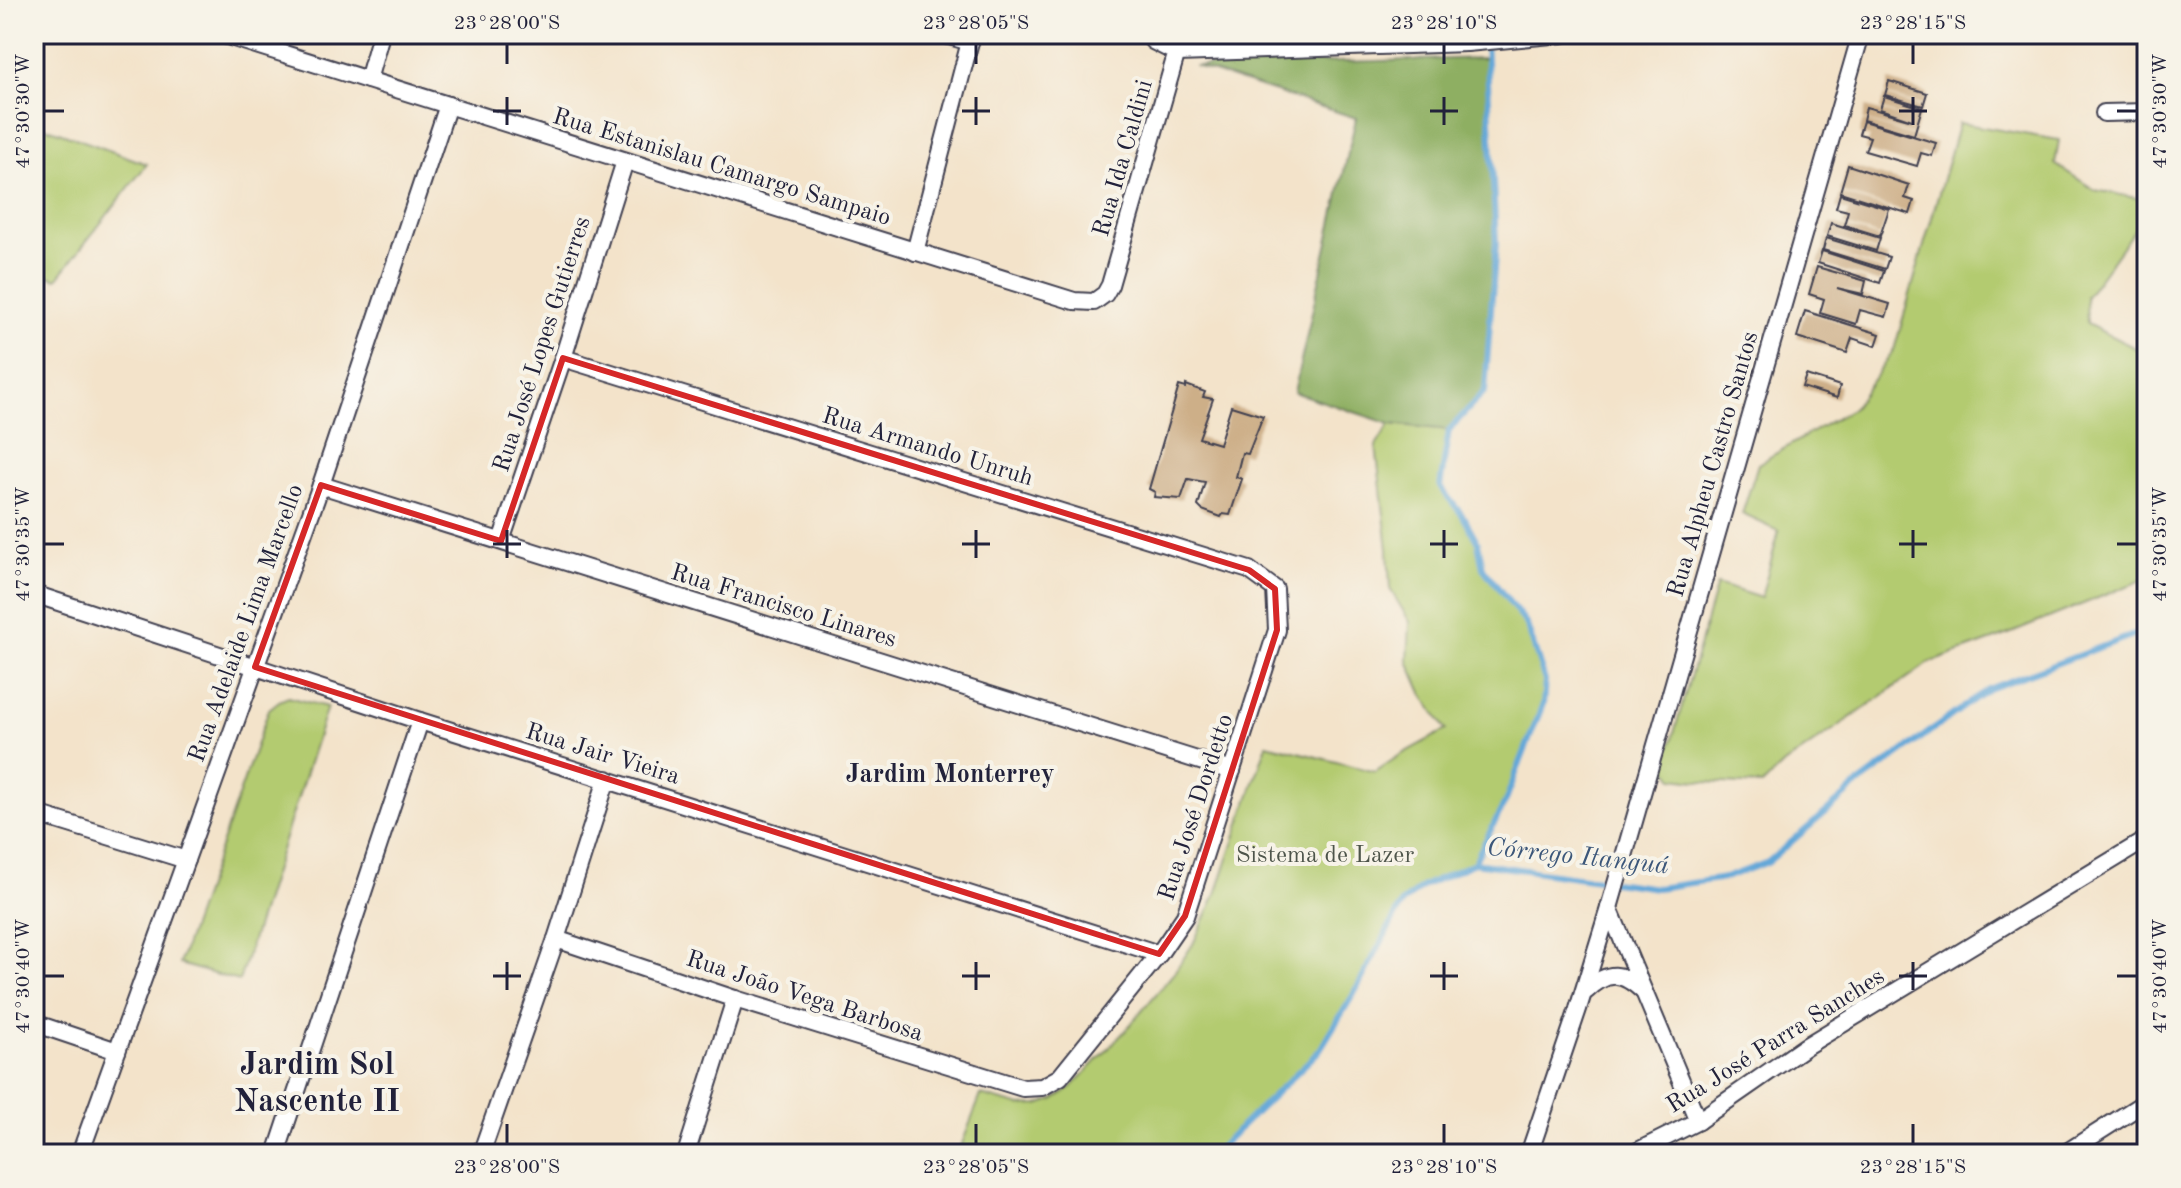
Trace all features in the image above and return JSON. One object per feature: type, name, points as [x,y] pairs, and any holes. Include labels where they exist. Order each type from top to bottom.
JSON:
[{"type":"street","name":"Rua Estanislau Camargo Sampaio","points":[[221,34],[1074,301],[1094,302],[1105,294]]},
{"type":"street","points":[[368,80],[381,34]]},
{"type":"street","points":[[915,252],[971,38],[942,34]]},
{"type":"street","points":[[1148,34],[1153,41],[1177,53],[1467,43],[1563,34]]},
{"type":"street","name":"Rua Ida Caldini","points":[[1105,294],[1182,34]]},
{"type":"street","name":"Rua Alpheu Castro Santos","points":[[1529,1154],[1578,1009],[1635,821],[1861,34]]},
{"type":"street","name":"Rua Adelaide Lima Marcello","points":[[80,1154],[321,485],[448,105]]},
{"type":"street","points":[[2104,113],[2147,112]]},
{"type":"street","name":"Rua José Lopes Gutierres","points":[[501,541],[625,161]]},
{"type":"street","name":"Rua Armando Unruh","points":[[563,358],[1249,570],[1275,589]]},
{"type":"street","name":"Rua Francisco Linares","points":[[321,485],[1232,771]]},
{"type":"street","name":"Rua José Dordetto","points":[[1042,1087],[1060,1077],[1159,954],[1185,916],[1277,630],[1275,589]]},
{"type":"street","name":"Rua Jair Vieira","points":[[34,594],[420,721],[1159,954]]},
{"type":"street","points":[[276,1154],[420,721]]},
{"type":"street","points":[[481,1154],[556,939],[607,779]]},
{"type":"street","points":[[34,813],[186,860]]},
{"type":"street","name":"Rua José Parra Sanches","points":[[1632,1154],[1698,1121],[1806,1046],[2147,839]]},
{"type":"street","points":[[1610,904],[1698,1121]]},
{"type":"street","name":"Rua João Vega Barbosa","points":[[556,939],[735,999],[1023,1088],[1042,1087]]},
{"type":"street","name":"Rua Alpheu Castro Santos","points":[[1578,1009],[1587,991],[1600,978],[1610,975],[1624,977],[1645,993]]},
{"type":"street","points":[[686,1154],[735,999]]},
{"type":"street","points":[[34,1023],[117,1051]]},
{"type":"street","points":[[2064,1154],[2147,1101]]},
{"type":"highlighted area","points":[[563,358],[1249,570],[1275,589],[1277,630],[1185,916],[1159,954],[255,667],[321,485],[501,541]]},
{"type":"green space","points":[[1212,34],[1364,34],[1224,41]]},
{"type":"green space","points":[[1487,58],[1496,242],[1485,391],[1449,430],[1390,424],[1294,392],[1356,118],[1195,66]]},
{"type":"green space","points":[[34,123],[147,164],[57,279],[34,271]]},
{"type":"green space","points":[[1959,123],[2059,140],[2055,164],[2095,190],[2147,200],[2147,212],[2086,297],[2087,324],[2137,349],[2147,348],[2147,578],[1929,663],[1784,764],[1762,785],[1674,778],[1667,769],[1668,754],[1717,584],[1761,598],[1779,531],[1742,514],[1758,464],[1853,408],[1894,350]]},
{"type":"green space","name":"Sistema de Lazer","points":[[1390,424],[1449,430],[1440,487],[1463,516],[1478,543],[1483,568],[1527,625],[1545,681],[1542,707],[1505,802],[1474,863],[1423,886],[1402,903],[1355,992],[1319,1051],[1213,1154],[958,1154],[981,1095],[1021,1106],[1053,1100],[1070,1089],[1173,974],[1193,944],[1215,897],[1267,744],[1375,772],[1446,730],[1423,695],[1408,661],[1410,622],[1390,589],[1376,446]]},
{"type":"green space","points":[[288,697],[327,707],[239,981],[179,964],[269,709]]},
{"type":"building","points":[[1889,81],[1927,93],[1923,106],[1885,95]]},
{"type":"building","points":[[1884,96],[1922,108],[1914,135],[1863,120],[1866,107],[1912,120],[1880,109]]},
{"type":"building","points":[[1863,121],[1936,143],[1932,156],[1921,153],[1917,166],[1865,151],[1870,137],[1859,134]]},
{"type":"building","points":[[1848,165],[1909,185],[1905,198],[1914,201],[1910,214],[1840,192]]},
{"type":"building","points":[[1840,194],[1889,209],[1880,236],[1844,225],[1848,211],[1836,208]]},
{"type":"building","points":[[1831,223],[1880,238],[1876,251],[1827,236]]},
{"type":"building","points":[[1826,238],[1889,257],[1885,269],[1823,250]]},
{"type":"building","points":[[1822,251],[1884,271],[1880,283],[1818,263]]},
{"type":"building","points":[[1817,267],[1866,281],[1863,294],[1837,288],[1890,304],[1886,317],[1860,310],[1856,324],[1820,313],[1824,299],[1809,294]]},
{"type":"building","points":[[1805,311],[1880,334],[1876,346],[1852,338],[1847,353],[1797,337]]},
{"type":"building","points":[[1806,375],[1840,386],[1837,398],[1802,387]]},
{"type":"building","points":[[1186,385],[1205,392],[1203,397],[1213,399],[1199,438],[1219,444],[1231,406],[1263,416],[1248,454],[1242,453],[1236,477],[1242,479],[1230,515],[1223,514],[1221,517],[1198,506],[1205,482],[1188,479],[1181,499],[1154,497],[1155,492],[1149,489],[1179,386],[1186,388]]},
{"type":"waterway","points":[[1474,863],[1505,802],[1543,704],[1545,681],[1527,625],[1483,568],[1478,543],[1463,516],[1440,487],[1449,430],[1485,391],[1496,242],[1486,42]]},
{"type":"waterway","name":"Córrego Itanguá","points":[[1213,1154],[1319,1051],[1355,992],[1402,903],[1423,886],[1474,863],[1657,888],[1725,878],[1768,862],[1861,782],[1988,689],[2147,630]]},
{"type":"district","name":"Jardim Monterrey","points":[[950,773]]},
{"type":"district","name":"Jardim Sol Nascente II","points":[[317,1082]]}]
